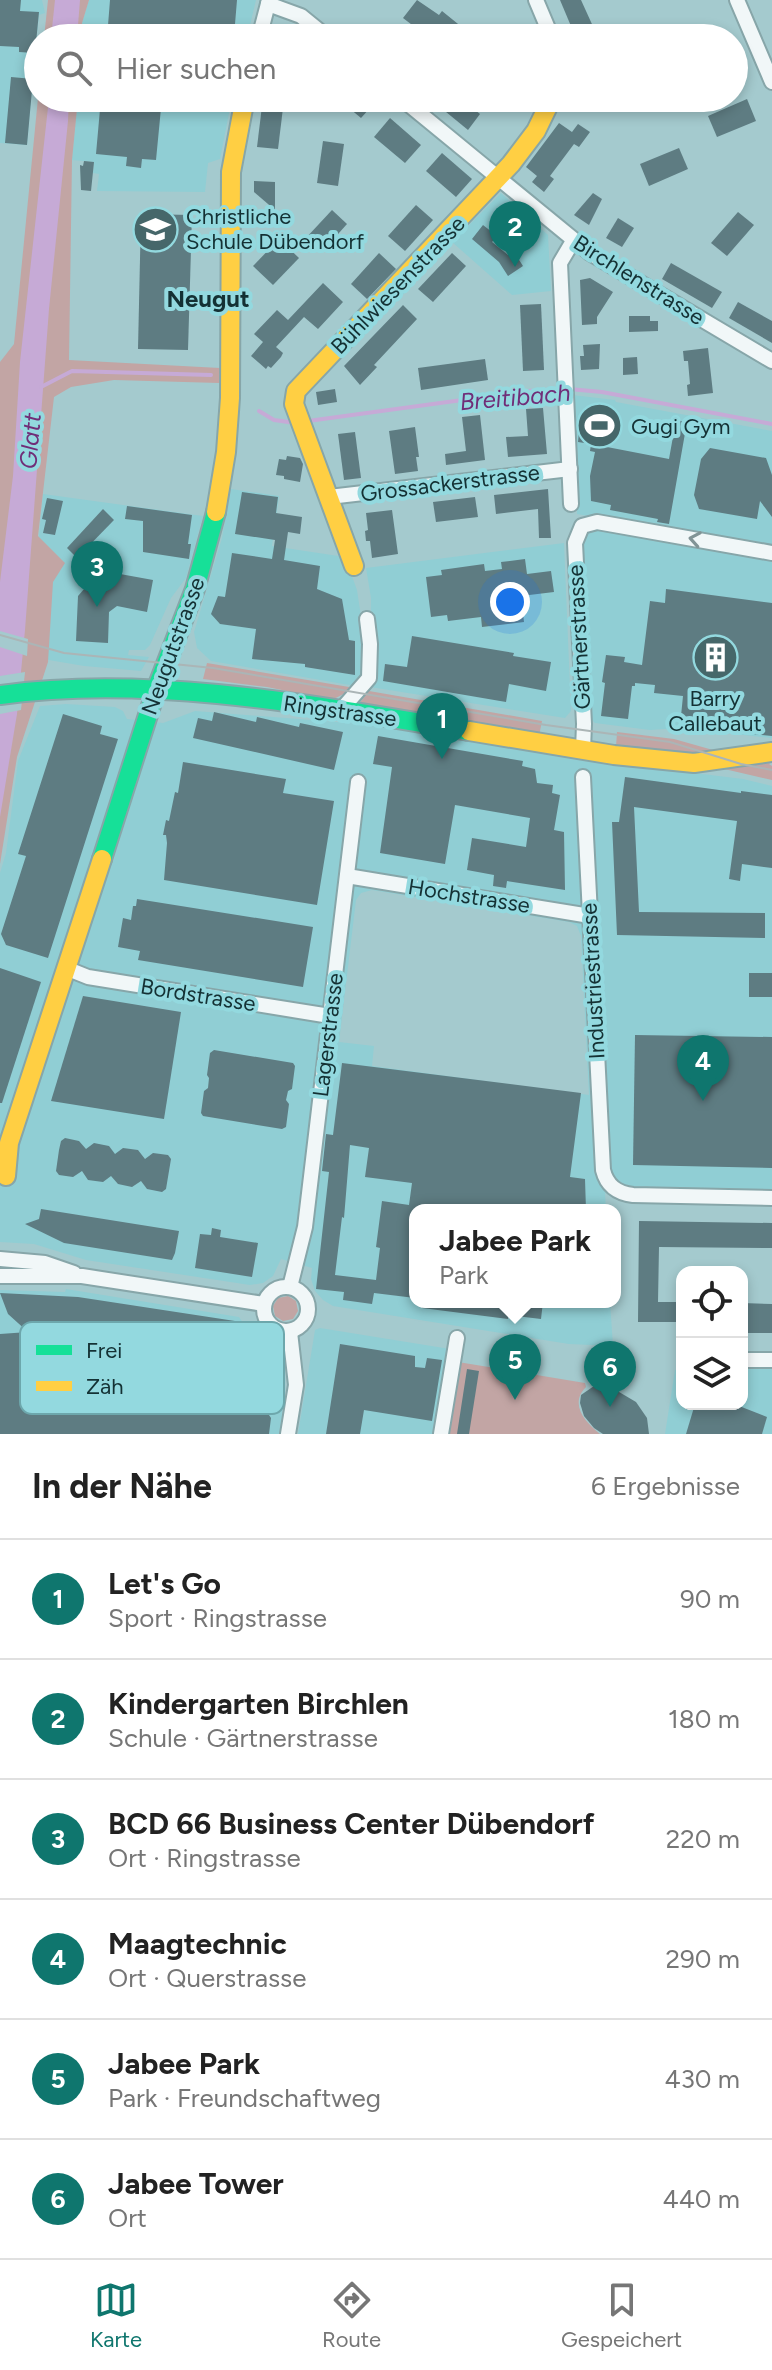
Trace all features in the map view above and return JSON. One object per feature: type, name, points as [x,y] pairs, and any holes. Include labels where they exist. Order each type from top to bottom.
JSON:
[{"type":"street","points":[[536,0],[546,24]]},
{"type":"street","points":[[737,0],[747,24]]},
{"type":"street","points":[[262,24],[268,2],[301,16],[311,24]]},
{"type":"street","points":[[748,26],[772,82]]},
{"type":"street","name":"Neugutstrasse","points":[[6,1176],[9,1143],[68,969],[156,690],[214,522],[226,452],[231,388],[231,172],[242,112]]},
{"type":"street","name":"Birchlenstrasse","points":[[418,112],[573,241],[614,270],[772,361]]},
{"type":"street","name":"Bühlwiesenstrasse","points":[[329,497],[294,404],[296,391],[497,178],[542,122],[546,112]]},
{"type":"street","points":[[571,504],[560,263],[573,241]]},
{"type":"street","name":"Grossackerstrasse","points":[[329,497],[570,469]]},
{"type":"street","points":[[329,497],[354,566]]},
{"type":"street","name":"Gärtnerstrasse","points":[[583,750],[575,543],[582,526],[597,522],[772,553]]},
{"type":"street","points":[[341,710],[367,683],[367,619]]},
{"type":"street","name":"Ringstrasse","points":[[0,695],[37,689],[156,690],[341,710],[583,750],[697,763],[772,752]]},
{"type":"street","name":"Industriestrasse","points":[[583,777],[603,1170],[609,1184],[617,1191],[633,1195],[772,1198]]},
{"type":"street","name":"Lagerstrasse","points":[[290,1287],[305,1227],[358,782]]},
{"type":"street","name":"Hochstrasse","points":[[347,876],[590,916]]},
{"type":"street","name":"Bordstrasse","points":[[68,969],[88,977],[330,1016]]},
{"type":"street","points":[[0,1259],[45,1263],[82,1276]]},
{"type":"street","points":[[0,1276],[82,1276],[264,1304]]},
{"type":"street","points":[[268,1322],[264,1304],[271,1293],[290,1287],[304,1296],[308,1307],[302,1325],[284,1332]]},
{"type":"street","points":[[288,1434],[296,1385],[290,1332]]},
{"type":"street","points":[[441,1434],[457,1338]]},
{"type":"street","points":[[748,1360],[772,1360]]},
{"type":"shaded area","points":[[0,0],[42,0],[45,13],[39,15],[38,24],[24,24],[24,112],[30,112],[27,145],[0,143]]},
{"type":"shaded area","points":[[48,0],[89,0],[82,24],[45,24]]},
{"type":"shaded area","points":[[89,0],[256,0],[250,24],[82,23]]},
{"type":"shaded area","points":[[37,112],[77,112],[72,160],[69,360],[220,368],[219,383],[114,380],[71,387],[54,397],[38,536],[65,563],[53,582],[48,662],[17,757],[0,864],[0,362],[14,344]]},
{"type":"shaded area","points":[[77,112],[229,112],[220,159],[208,163],[205,192],[97,191],[99,174],[93,173],[94,162],[72,160]]},
{"type":"shaded area","points":[[501,193],[548,235],[551,291],[512,295],[452,242]]},
{"type":"shaded area","points":[[572,395],[615,400],[772,431],[772,549],[577,514]]},
{"type":"shaded area","points":[[231,489],[279,496],[272,546],[345,557],[357,590],[365,643],[364,675],[355,686],[211,661],[197,648],[194,632],[222,538]]},
{"type":"shaded area","points":[[43,494],[203,516],[186,578],[171,598],[150,645],[145,650],[129,650],[128,655],[149,657],[141,671],[37,658],[33,600]]},
{"type":"shaded area","points":[[596,527],[772,559],[772,738],[680,728],[650,730],[595,723],[589,717],[579,548],[586,532]]},
{"type":"shaded area","points":[[564,543],[571,711],[565,718],[370,687],[371,598],[366,568]]},
{"type":"shaded area","points":[[207,663],[355,688],[332,700],[203,679]]},
{"type":"shaded area","points":[[369,691],[542,721],[539,736],[358,705]]},
{"type":"shaded area","points":[[66,704],[115,707],[123,711],[127,719],[163,723],[195,711],[375,725],[564,757],[743,779],[772,786],[772,1206],[628,1203],[605,1193],[606,1204],[409,1204],[409,1308],[610,1308],[613,1346],[569,1344],[333,1306],[315,1291],[311,1279],[312,1268],[281,1259],[273,1276],[263,1283],[250,1285],[86,1260],[34,1244],[0,1242],[0,873],[6,853],[18,761],[40,706]],"holes":[[[372,890],[569,922],[577,926],[581,936],[589,1095],[372,1066],[374,1046],[339,1042],[356,900],[361,893]]]},
{"type":"shaded area","points":[[617,732],[674,739],[720,752],[688,756],[616,747]]},
{"type":"shaded area","points":[[772,762],[769,764],[772,766],[772,780],[720,768]]},
{"type":"shaded area","points":[[66,1289],[239,1317],[242,1322],[20,1322],[20,1414],[282,1414],[280,1434],[0,1434],[0,1290],[65,1292]]},
{"type":"shaded area","points":[[288,1296],[296,1301],[298,1311],[293,1319],[283,1321],[275,1316],[273,1306],[278,1298]]},
{"type":"shaded area","points":[[320,1328],[450,1349],[437,1434],[298,1434],[315,1330]]},
{"type":"shaded area","points":[[748,1360],[772,1360],[772,1434],[665,1434],[675,1370],[676,1410],[748,1410]]},
{"type":"shaded area","points":[[458,1362],[585,1383],[579,1406],[584,1418],[600,1434],[446,1434]]},
{"type":"water","points":[[55,0],[80,0],[78,24],[52,24]]},
{"type":"water","name":"Glatt","points":[[47,112],[68,112],[49,309],[17,714],[0,817],[0,582],[13,476],[20,362]]},
{"type":"pier","points":[[0,631],[28,639],[27,656],[0,647]]},
{"type":"pier","points":[[25,672],[21,710],[0,714],[0,676]]},
{"type":"building","points":[[0,0],[21,0],[20,11],[39,12],[38,24],[24,24],[24,52],[19,52],[19,47],[0,46]]},
{"type":"building","points":[[110,0],[237,0],[235,24],[108,24]]},
{"type":"building","points":[[417,0],[439,15],[442,11],[458,24],[411,24],[403,18]]},
{"type":"building","points":[[560,0],[581,0],[592,24],[570,24]]},
{"type":"building","points":[[11,77],[24,78],[24,112],[30,112],[27,145],[5,143]]},
{"type":"building","points":[[748,101],[756,121],[717,137],[708,116],[717,112],[748,112]]},
{"type":"building","points":[[100,112],[161,112],[156,160],[142,159],[141,168],[126,166],[127,157],[96,154]]},
{"type":"building","points":[[261,112],[283,112],[278,149],[257,147]]},
{"type":"building","points":[[446,112],[480,114],[468,130]]},
{"type":"building","points":[[390,118],[421,145],[405,163],[374,137]]},
{"type":"building","points":[[559,123],[572,132],[578,124],[590,132],[579,147],[574,144],[550,176],[554,179],[544,192],[532,182],[537,176],[526,167]]},
{"type":"building","points":[[323,141],[344,144],[338,186],[317,183]]},
{"type":"building","points":[[679,148],[688,169],[649,186],[640,164]]},
{"type":"building","points":[[442,153],[472,179],[456,197],[426,171]]},
{"type":"building","points":[[84,161],[94,162],[91,191],[81,190],[80,165],[83,166]]},
{"type":"building","points":[[254,181],[275,182],[275,210],[254,192]]},
{"type":"building","points":[[593,193],[602,199],[589,225],[574,215]]},
{"type":"building","points":[[416,205],[433,220],[405,251],[388,236]]},
{"type":"building","points":[[332,210],[347,224],[321,253],[305,239]]},
{"type":"building","points":[[738,212],[754,225],[727,256],[711,243]]},
{"type":"building","points":[[141,214],[192,215],[188,350],[138,349]]},
{"type":"building","points":[[618,218],[634,228],[622,247],[606,238]]},
{"type":"building","points":[[483,225],[497,236],[492,242],[508,255],[514,252],[523,266],[508,276],[499,262],[472,239]]},
{"type":"building","points":[[279,239],[299,258],[273,285],[253,266]]},
{"type":"building","points":[[379,253],[396,269],[367,299],[351,284]]},
{"type":"building","points":[[452,253],[466,266],[433,302],[418,289]]},
{"type":"building","points":[[671,263],[722,292],[712,308],[662,279]]},
{"type":"building","points":[[590,278],[613,292],[597,317],[597,324],[582,325],[580,280]]},
{"type":"building","points":[[323,283],[343,302],[318,329],[304,317],[276,347],[283,353],[281,357],[266,369],[251,356],[263,342],[254,334],[277,310],[288,320]]},
{"type":"building","points":[[738,302],[772,321],[772,343],[729,318]]},
{"type":"building","points":[[541,304],[544,370],[523,371],[520,305]]},
{"type":"building","points":[[403,305],[417,319],[374,365],[377,367],[360,385],[344,366]]},
{"type":"building","points":[[629,316],[650,316],[650,321],[658,321],[658,331],[629,332]]},
{"type":"building","points":[[600,344],[599,369],[581,370],[583,345]]},
{"type":"building","points":[[708,348],[713,393],[688,396],[688,361],[684,361],[683,351]]},
{"type":"building","points":[[637,357],[638,374],[623,375],[623,358]]},
{"type":"building","points":[[485,359],[488,380],[421,390],[418,368]]},
{"type":"building","points":[[335,389],[337,402],[318,405],[316,392]]},
{"type":"building","points":[[543,408],[547,454],[508,457],[506,437],[528,436],[526,409]]},
{"type":"building","points":[[587,411],[611,416],[607,447],[669,459],[676,420],[687,422],[669,524],[610,510],[611,505],[591,501],[590,476],[595,452],[590,451],[591,444],[578,442]]},
{"type":"building","points":[[480,415],[485,460],[446,465],[445,454],[466,451],[462,417]]},
{"type":"building","points":[[415,427],[418,471],[395,474],[389,431]]},
{"type":"building","points":[[355,432],[361,478],[344,480],[338,434]]},
{"type":"building","points":[[710,448],[766,458],[772,475],[772,517],[760,501],[757,519],[699,509],[694,495],[701,459]]},
{"type":"building","points":[[287,456],[300,458],[303,464],[300,482],[276,475],[279,459],[286,460]]},
{"type":"building","points":[[548,489],[551,538],[539,538],[538,509],[496,514],[494,495]]},
{"type":"building","points":[[242,492],[278,497],[276,513],[302,517],[300,534],[288,532],[284,560],[320,566],[317,589],[342,599],[349,640],[355,641],[355,675],[305,667],[305,664],[252,659],[256,629],[220,624],[211,614],[218,596],[225,597],[232,553],[272,559],[275,540],[235,534]]},
{"type":"building","points":[[475,497],[478,517],[436,522],[433,502]]},
{"type":"building","points":[[47,498],[63,501],[55,535],[43,533],[46,520],[42,519]]},
{"type":"building","points":[[127,506],[192,515],[189,559],[143,552],[143,521],[125,519]]},
{"type":"building","points":[[103,509],[114,520],[77,558],[67,548]]},
{"type":"building","points":[[392,510],[398,554],[372,558],[370,541],[366,541],[366,513]]},
{"type":"building","points":[[525,559],[527,574],[551,571],[554,592],[521,596],[524,622],[482,627],[481,617],[448,621],[447,615],[431,617],[426,577],[442,575],[441,570],[484,564],[485,571],[502,569],[501,562]]},
{"type":"building","points":[[109,572],[153,580],[147,612],[117,606],[109,612],[108,643],[76,641],[78,596],[85,588],[86,574],[100,577]]},
{"type":"building","name":"Barry Callebaut","points":[[666,589],[772,603],[772,736],[680,726],[683,696],[654,693],[655,685],[635,683],[632,686],[628,719],[601,716],[606,655],[625,657],[624,662],[642,665],[650,601],[665,603]]},
{"type":"building","points":[[412,636],[551,662],[546,691],[509,684],[506,702],[383,681],[385,664],[407,667]]},
{"type":"building","points":[[214,712],[256,722],[257,717],[299,727],[300,723],[343,732],[334,770],[193,738],[198,718],[212,721]]},
{"type":"building","points":[[63,714],[102,726],[100,734],[118,739],[48,958],[6,945],[1,934],[26,856],[18,854]]},
{"type":"building","points":[[378,736],[523,761],[522,766],[535,769],[537,783],[553,785],[552,793],[560,795],[554,830],[564,832],[565,890],[507,881],[506,888],[493,886],[494,875],[467,870],[472,838],[526,847],[530,818],[455,805],[445,864],[380,853],[392,767],[373,764]]},
{"type":"building","points":[[183,762],[286,779],[283,793],[334,801],[317,905],[164,880],[167,843],[166,835],[163,835],[175,792],[178,793]]},
{"type":"building","points":[[625,777],[772,795],[772,868],[742,864],[740,881],[729,879],[737,821],[634,807],[639,912],[765,913],[765,938],[617,935],[612,822],[619,822]]},
{"type":"building","points":[[137,899],[313,927],[303,987],[138,960],[140,951],[118,947],[123,918],[131,920]]},
{"type":"building","points":[[0,968],[41,982],[2,1103],[0,1103]]},
{"type":"building","points":[[749,973],[772,973],[772,997],[749,997]]},
{"type":"building","points":[[83,996],[181,1012],[164,1119],[51,1101]]},
{"type":"building","points":[[635,1035],[772,1037],[772,1168],[633,1165]]},
{"type":"building","points":[[214,1050],[293,1063],[292,1089],[288,1091],[286,1100],[289,1104],[286,1127],[282,1129],[203,1116],[210,1053]]},
{"type":"building","points":[[342,1063],[581,1093],[570,1177],[585,1179],[586,1204],[409,1204],[412,1183],[365,1177],[369,1148],[350,1145],[344,1218],[335,1275],[376,1280],[380,1248],[376,1247],[382,1201],[409,1205],[409,1297],[374,1293],[372,1304],[343,1300],[344,1292],[316,1289],[329,1172],[322,1171],[326,1134],[333,1135]]},
{"type":"building","points":[[65,1138],[79,1141],[86,1149],[94,1143],[109,1146],[115,1154],[123,1148],[138,1150],[145,1159],[153,1153],[168,1155],[171,1159],[166,1189],[162,1192],[147,1189],[141,1181],[132,1187],[118,1184],[111,1176],[103,1182],[88,1180],[82,1171],[73,1177],[59,1175],[56,1171],[59,1150]]},
{"type":"building","points":[[41,1209],[179,1231],[175,1253],[172,1260],[64,1243],[25,1224],[39,1219]]},
{"type":"building","points":[[639,1221],[772,1223],[772,1248],[659,1247],[658,1302],[676,1302],[676,1322],[638,1322]]},
{"type":"building","points":[[212,1228],[221,1230],[220,1237],[258,1243],[252,1277],[195,1268],[200,1234],[211,1235]]},
{"type":"building","points":[[0,1293],[78,1297],[235,1321],[20,1322],[20,1325],[8,1314]]},
{"type":"building","points":[[748,1303],[772,1304],[772,1333],[748,1333]]},
{"type":"building","points":[[422,1308],[542,1308],[541,1319],[508,1315],[508,1319]]},
{"type":"building","points":[[20,1333],[20,1414],[268,1414],[271,1418],[269,1434],[0,1434],[0,1334]]},
{"type":"building","points":[[340,1344],[415,1356],[415,1367],[425,1368],[427,1358],[442,1360],[432,1421],[364,1410],[360,1434],[326,1434]]},
{"type":"building","points":[[467,1369],[479,1371],[469,1434],[457,1434]]},
{"type":"building","points":[[594,1386],[614,1389],[636,1402],[647,1418],[649,1434],[603,1434],[594,1428],[584,1416],[580,1403],[581,1395]]},
{"type":"building","points":[[693,1410],[748,1410],[767,1417],[762,1434],[686,1434]]},
{"type":"waterway","name":"Breitibach","points":[[41,387],[72,371],[211,375]]},
{"type":"waterway","name":"Breitibach","points":[[308,421],[561,389]]},
{"type":"waterway","name":"Breitibach","points":[[569,389],[602,392],[772,424]]},
{"type":"waterway","name":"Breitibach","points":[[259,411],[274,420],[295,423]]},
{"type":"tram line","points":[[0,635],[64,653],[213,668],[546,725],[670,742],[741,764],[772,770]]},
{"type":"traffic: fast","points":[[102,859],[156,690],[195,589],[216,512]]},
{"type":"traffic: fast","points":[[0,695],[57,689],[175,691],[295,703],[469,731]]},
{"type":"traffic: slow","points":[[216,512],[226,452],[230,398],[231,172],[242,112]]},
{"type":"traffic: slow","points":[[354,566],[294,404],[296,391],[511,164],[536,131],[545,112]]},
{"type":"traffic: slow","points":[[469,731],[614,755],[694,763],[772,752]]},
{"type":"traffic: slow","points":[[6,1176],[9,1143],[102,859]]},
{"type":"place","name":"Christliche Schule Dübendorf","points":[[155,229]]},
{"type":"place","name":"Kindergarten Birchlen","points":[[515,267]]},
{"type":"place","name":"Gugi Gym","points":[[600,426]]},
{"type":"place","name":"BCD 66 Business Center Dübendorf","points":[[97,607]]},
{"type":"place","name":"Barry Callebaut","points":[[715,657]]},
{"type":"place","name":"Let's Go","points":[[442,759]]},
{"type":"place","name":"Maagtechnic","points":[[703,1101]]},
{"type":"place","name":"Jabee Park","points":[[515,1400]]},
{"type":"place","name":"Jabee Tower","points":[[610,1407]]},
{"type":"district","name":"Neugut","points":[[208,298]]}]
